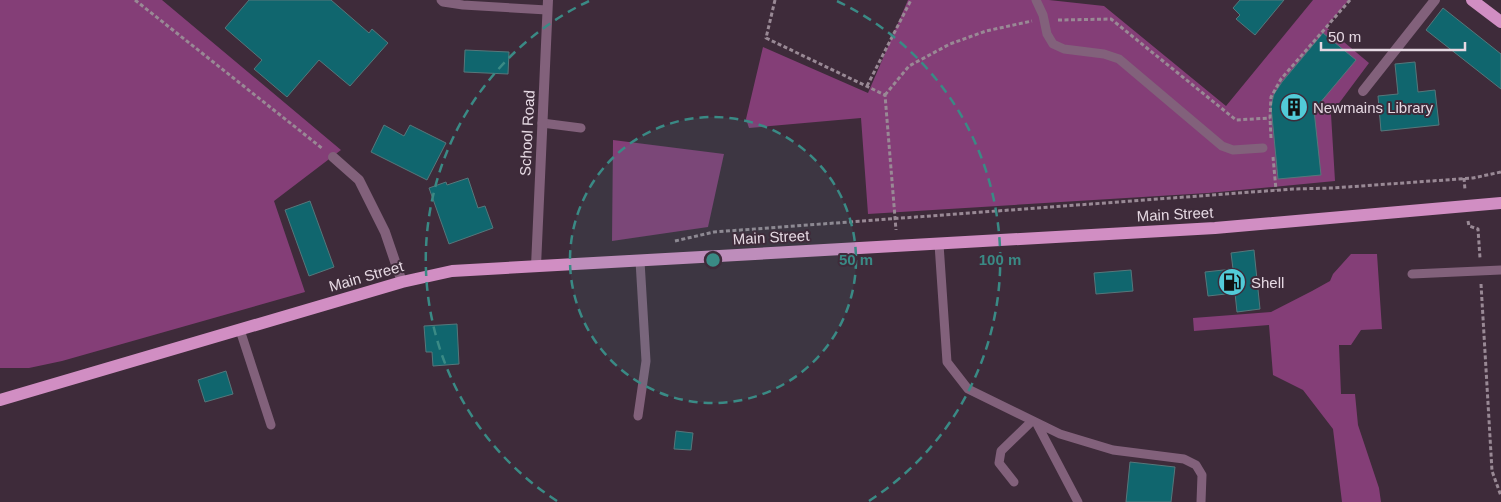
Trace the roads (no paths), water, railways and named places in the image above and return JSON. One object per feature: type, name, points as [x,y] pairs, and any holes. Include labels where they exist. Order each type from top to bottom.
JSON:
[{"type":"main road","points":[[1472,0],[1501,22]]},
{"type":"main road","name":"Main Street","points":[[0,400],[402,282],[452,271],[1215,228],[1501,203]]},
{"type":"street","points":[[1363,91],[1435,0]]},
{"type":"street","name":"School Road","points":[[536,266],[548,5]]},
{"type":"street","points":[[334,157],[359,180],[385,232],[402,282]]},
{"type":"lane","points":[[441,0],[443,2],[463,5],[548,5]]},
{"type":"lane","points":[[1036,0],[1043,15],[1047,34],[1053,44],[1064,49],[1104,54],[1119,59],[1222,146],[1233,150],[1267,146]]},
{"type":"lane","points":[[542,123],[581,128]]},
{"type":"lane","points":[[939,244],[947,362],[968,389],[1060,434],[1113,450],[1184,459],[1196,465],[1202,475],[1201,502]]},
{"type":"lane","points":[[638,416],[646,361],[640,260]]},
{"type":"lane","points":[[1412,274],[1501,270]]},
{"type":"lane","points":[[240,330],[271,424]]},
{"type":"lane","points":[[1014,482],[999,463],[1000,451],[1035,423]]},
{"type":"lane","points":[[1035,423],[1078,502]]},
{"type":"place","name":"Newmains Library","points":[[1294,107]]},
{"type":"place","name":"Shell","points":[[1232,282]]}]
